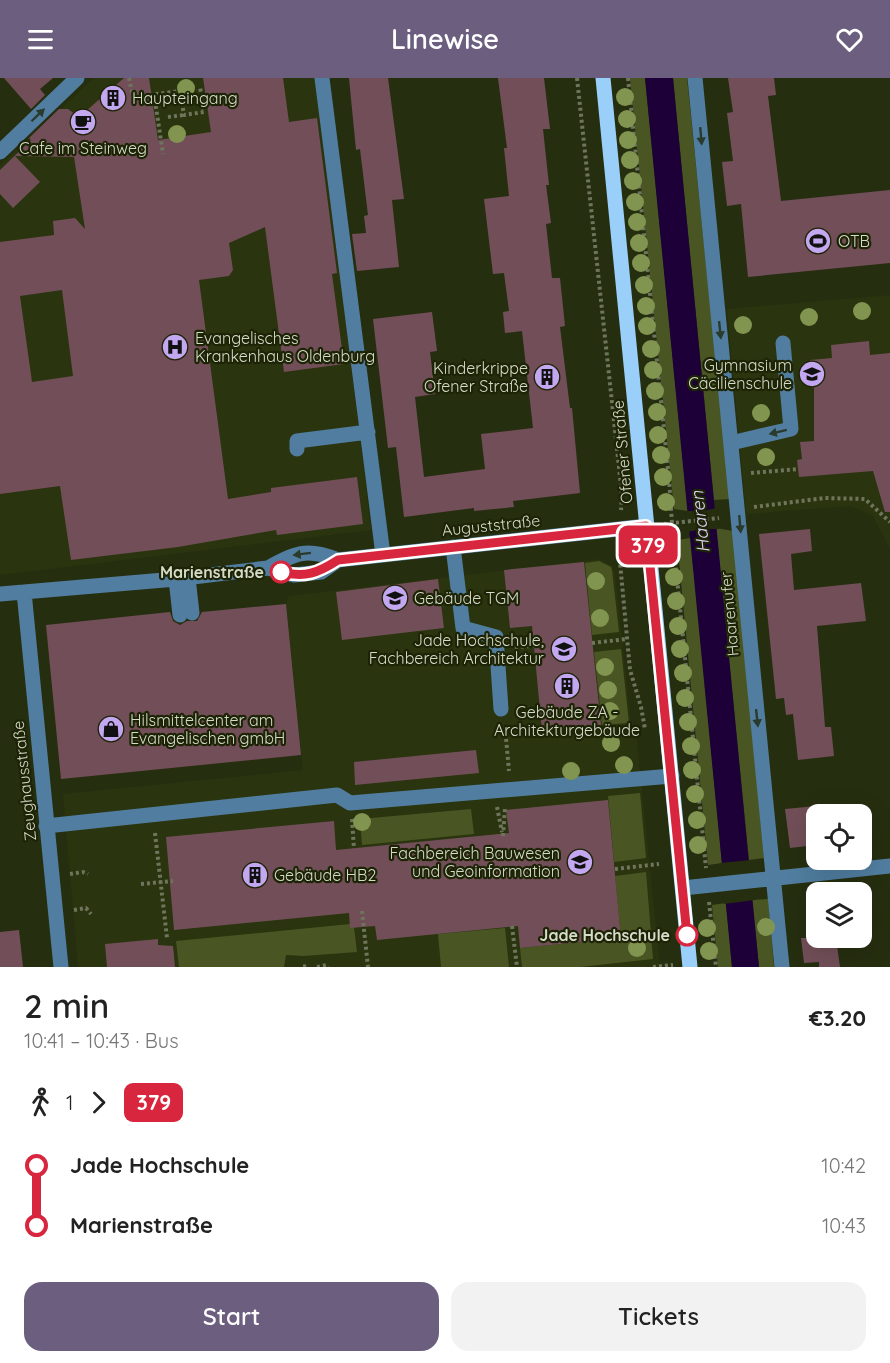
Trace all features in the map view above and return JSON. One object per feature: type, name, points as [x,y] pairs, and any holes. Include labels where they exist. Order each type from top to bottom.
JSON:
[{"type":"main road","name":"Ofener Straße","points":[[603,78],[690,967]]},
{"type":"street","points":[[0,152],[77,78]]},
{"type":"street","points":[[322,78],[383,555]]},
{"type":"street","name":"Haarenufer","points":[[695,78],[735,475],[733,516],[782,967]]},
{"type":"street","points":[[731,442],[791,429],[783,343]]},
{"type":"street","points":[[297,449],[297,441],[368,432]]},
{"type":"street","name":"Auguststraße","points":[[0,594],[268,568],[294,575],[321,572],[338,560],[646,526]]},
{"type":"street","points":[[453,547],[463,628],[496,637],[501,709]]},
{"type":"street","points":[[182,578],[186,614]]},
{"type":"street","name":"Zeughausstraße","points":[[24,592],[61,967]]},
{"type":"street","points":[[46,826],[337,795],[350,803],[672,776]]},
{"type":"street","points":[[683,888],[890,866]]},
{"type":"path","points":[[129,78],[133,97],[180,91],[184,115]]},
{"type":"path","points":[[577,78],[622,495],[620,505]]},
{"type":"path","points":[[628,78],[706,874]]},
{"type":"path","points":[[168,117],[204,112],[200,87]]},
{"type":"path","points":[[154,94],[163,154]]},
{"type":"path","points":[[735,475],[798,469]]},
{"type":"path","points":[[673,522],[733,516],[748,507],[814,499],[865,499],[890,522]]},
{"type":"path","points":[[620,562],[623,549]]},
{"type":"path","points":[[668,564],[676,563]]},
{"type":"path","points":[[592,643],[627,639]]},
{"type":"path","points":[[501,709],[506,734],[511,789],[496,802],[503,836],[506,822],[504,808],[515,807]]},
{"type":"path","points":[[153,814],[167,938]]},
{"type":"path","points":[[352,829],[354,849]]},
{"type":"path","points":[[615,869],[659,864]]},
{"type":"path","points":[[141,884],[173,881]]},
{"type":"path","points":[[709,896],[716,967]]},
{"type":"path","points":[[362,911],[368,967]]},
{"type":"path","points":[[512,926],[517,967]]},
{"type":"path","points":[[317,967],[327,965],[328,967]]},
{"type":"shaded area","name":"Evangelisches Krankenhaus Oldenburg","points":[[94,78],[317,78],[371,530],[0,575],[0,165]]},
{"type":"shaded area","points":[[630,78],[645,78],[688,511],[674,509]]},
{"type":"shaded area","points":[[673,78],[687,78],[730,499],[714,500]]},
{"type":"shaded area","name":"Gymnasium Cäcilienschule","points":[[890,295],[890,549],[873,516],[851,506],[746,514],[727,309]]},
{"type":"shaded area","points":[[716,528],[733,531],[764,858],[749,860]]},
{"type":"shaded area","points":[[691,538],[722,863],[708,865],[677,540]]},
{"type":"shaded area","name":"Jade Hochschule","points":[[600,559],[612,566],[615,573],[631,725],[636,730],[660,967],[78,967],[63,794],[303,770],[286,604],[289,596]]},
{"type":"shaded area","points":[[599,561],[611,567],[612,570],[619,632],[592,635],[585,563]]},
{"type":"shaded area","points":[[621,649],[629,723],[602,725],[594,652]]},
{"type":"shaded area","points":[[640,793],[646,858],[614,862],[608,796]]},
{"type":"shaded area","points":[[471,809],[474,834],[362,845],[360,819]]},
{"type":"shaded area","points":[[646,872],[653,959],[580,967],[522,967],[520,948],[621,938],[615,876]]},
{"type":"shaded area","points":[[768,899],[774,967],[759,967],[752,900]]},
{"type":"shaded area","points":[[726,903],[732,967],[718,967],[712,905]]},
{"type":"shaded area","points":[[350,924],[354,927],[357,952],[286,955],[284,967],[179,967],[176,941]]},
{"type":"shaded area","points":[[505,928],[509,967],[441,967],[438,934]]},
{"type":"water","name":"Haaren","points":[[645,78],[673,78],[759,967],[732,967]]},
{"type":"pier","points":[[717,508],[719,529],[687,532],[685,511]]},
{"type":"pier","points":[[751,860],[755,900],[724,904],[720,863]]},
{"type":"building","points":[[4,78],[53,78],[40,89],[45,95],[31,109]]},
{"type":"building","name":"Evangelisches Krankenhaus Oldenburg","points":[[124,78],[149,78],[158,140],[211,132],[203,78],[283,78],[289,122],[317,118],[337,273],[332,274],[344,364],[284,372],[265,227],[229,243],[233,270],[229,276],[199,280],[228,499],[271,492],[271,488],[357,477],[363,524],[277,535],[276,530],[178,547],[71,560],[60,486],[0,494],[0,242],[54,235],[53,221],[75,218],[85,229],[74,157],[15,156],[40,182],[13,208],[0,194],[0,170],[59,109],[68,109],[79,117]],"holes":[[[62,290],[73,376],[32,382],[20,296]]]},
{"type":"building","points":[[349,78],[388,78],[404,199],[392,200],[399,267],[357,271],[352,234],[366,233],[364,216],[368,215],[360,149],[356,150]]},
{"type":"building","points":[[498,78],[544,78],[550,129],[543,129],[551,223],[546,224],[552,278],[560,278],[565,326],[560,327],[570,408],[572,408],[580,493],[513,501],[514,507],[474,511],[474,508],[404,517],[396,447],[388,448],[373,319],[432,312],[437,351],[430,352],[435,394],[415,397],[424,477],[485,469],[481,434],[533,428],[522,331],[505,333],[503,312],[509,311],[504,273],[493,274],[484,199],[509,196],[504,148],[507,148]]},
{"type":"building","name":"OTB","points":[[728,78],[774,78],[776,95],[768,96],[781,201],[890,190],[890,263],[748,277],[741,204],[727,206],[722,162],[733,161],[727,113],[733,112]]},
{"type":"building","points":[[869,341],[870,355],[890,353],[890,512],[885,512],[873,471],[799,477],[797,460],[802,459],[800,442],[814,441],[814,387],[812,388],[810,360],[832,358],[831,345]]},
{"type":"building","points":[[810,529],[812,551],[791,554],[794,590],[861,583],[866,621],[817,626],[825,727],[831,727],[834,756],[798,760],[793,714],[786,715],[784,698],[776,699],[759,534]]},
{"type":"building","name":"Gebäude ZA - Architekturgebäude","points":[[584,562],[601,725],[542,731],[532,626],[510,628],[504,570]]},
{"type":"building","name":"Gebäude TGM","points":[[438,579],[444,628],[342,640],[336,592]]},
{"type":"building","points":[[286,604],[301,755],[61,779],[46,625],[170,612],[173,621],[180,625],[187,621],[197,621],[202,612]]},
{"type":"building","points":[[476,750],[479,773],[355,785],[354,762]]},
{"type":"building","points":[[608,800],[621,938],[520,948],[518,926],[377,940],[375,926],[350,928],[349,913],[174,930],[166,837],[334,821],[336,850],[509,833],[506,810]]},
{"type":"building","points":[[806,807],[806,846],[790,848],[785,809]]},
{"type":"building","points":[[19,930],[23,967],[0,967],[0,932]]},
{"type":"building","points":[[801,938],[806,938],[806,948],[837,948],[840,967],[819,967],[819,962],[804,963]]},
{"type":"building","points":[[158,939],[158,945],[173,946],[175,967],[107,967],[105,944]]},
{"type":"bus line","name":"379","points":[[281,572],[294,575],[321,572],[338,560],[646,526],[687,935]]},
{"type":"place","name":"Haupteingang","points":[[113,98]]},
{"type":"place","name":"Cafe im Steinweg","points":[[83,122]]},
{"type":"place","name":"OTB","points":[[818,241]]},
{"type":"place","name":"Evangelisches Krankenhaus Oldenburg","points":[[175,347]]},
{"type":"place","name":"Gymnasium Cäcilienschule","points":[[812,374]]},
{"type":"place","name":"Kinderkrippe Ofener Straße","points":[[547,377]]},
{"type":"place","name":"Marienstraße","points":[[281,572]]},
{"type":"place","name":"Gebäude TGM","points":[[395,598]]},
{"type":"place","name":"Jade Hochschule, Fachbereich Architektur","points":[[564,649]]},
{"type":"place","name":"Gebäude ZA - Architekturgebäude","points":[[567,686]]},
{"type":"place","name":"Hilsmittelcenter am Evangelischen gmbH","points":[[111,729]]},
{"type":"place","name":"Fachbereich Bauwesen und Geoinformation","points":[[580,862]]},
{"type":"place","name":"Gebäude HB2","points":[[255,875]]},
{"type":"place","name":"Jade Hochschule","points":[[687,935]]}]
